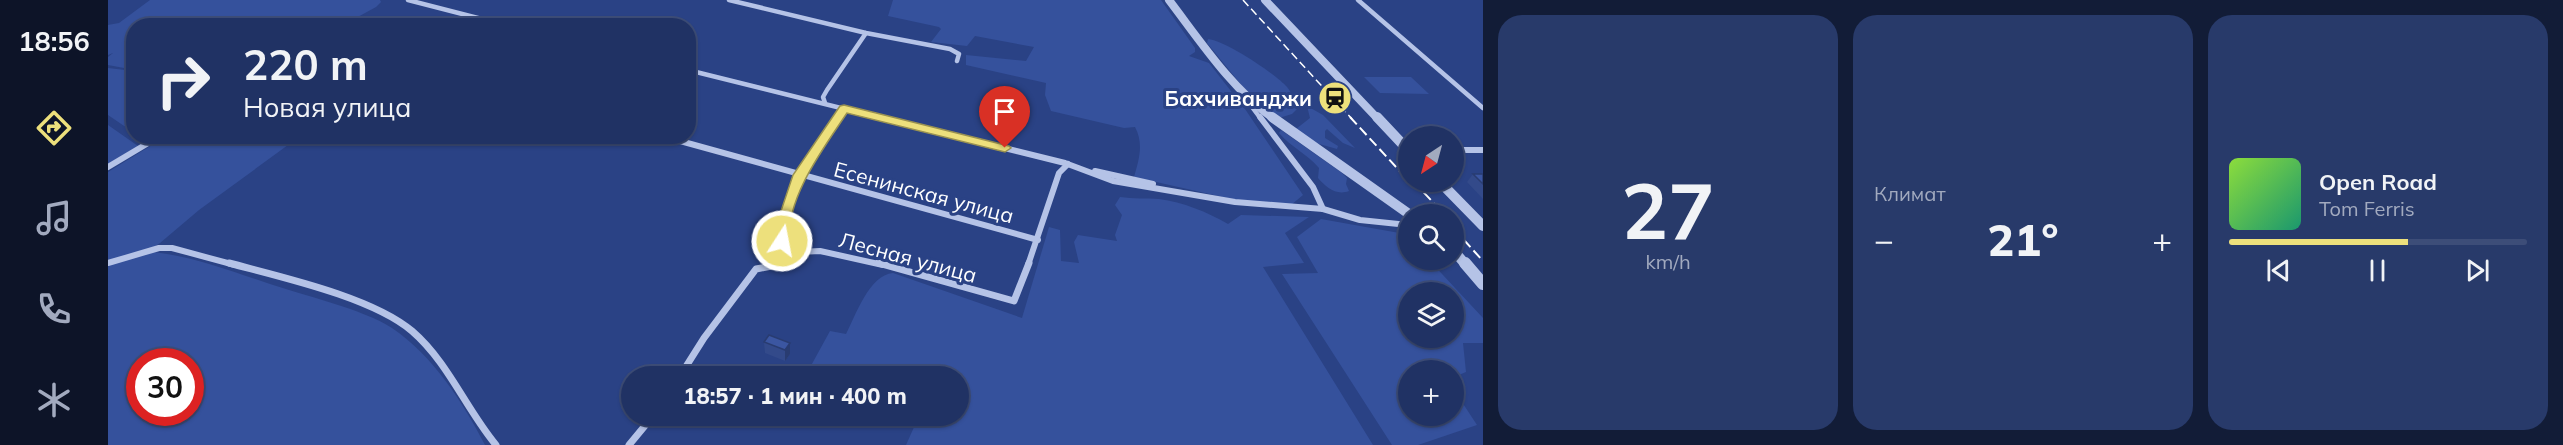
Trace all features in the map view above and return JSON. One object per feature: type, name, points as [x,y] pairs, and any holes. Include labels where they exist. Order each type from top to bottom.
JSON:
[{"type":"street","points":[[408,0],[478,18]]},
{"type":"street","points":[[729,0],[866,33],[950,50],[959,54],[957,62]]},
{"type":"street","points":[[1168,0],[1313,187],[1323,209]]},
{"type":"street","points":[[1265,0],[1398,139]]},
{"type":"street","points":[[1358,0],[1483,108]]},
{"type":"street","points":[[825,103],[823,97],[827,90],[866,33]]},
{"type":"street","points":[[696,72],[1068,164],[1113,181],[1235,202],[1323,209],[1360,220],[1398,224]]},
{"type":"street","points":[[1242,93],[1281,125],[1398,206]]},
{"type":"street","points":[[686,366],[704,338],[756,269],[784,265],[799,252],[782,241],[782,229],[800,175],[844,109]]},
{"type":"street","points":[[1266,126],[1281,125]]},
{"type":"street","points":[[108,167],[147,144]]},
{"type":"street","name":"Есенинская улица","points":[[690,144],[1038,240]]},
{"type":"street","points":[[1464,150],[1483,150]]},
{"type":"street","points":[[1038,240],[1059,173],[1068,164]]},
{"type":"street","points":[[1450,192],[1483,226]]},
{"type":"street","name":"Лесная улица","points":[[799,252],[820,251],[870,261],[1009,301],[1016,298],[1038,240]]},
{"type":"street","points":[[108,263],[159,248],[172,248],[300,282],[386,313],[413,332],[430,352],[455,383],[480,426],[496,445]]},
{"type":"street","points":[[1464,263],[1483,285]]},
{"type":"street","points":[[629,445],[645,426]]},
{"type":"shaded area","points":[[150,0],[380,0],[381,2],[356,18],[126,18],[126,127],[108,115],[108,68],[125,70],[108,65],[108,57],[113,53],[108,55],[108,25],[119,23]]},
{"type":"shaded area","points":[[893,0],[1161,0],[1195,48],[1195,52],[1189,56],[1209,63],[1245,109],[1303,195],[1291,205],[1236,200],[1134,177],[1140,146],[1135,127],[1124,128],[1051,111],[1045,95],[1046,83],[966,65],[966,55],[1026,61],[1034,47],[975,36],[967,46],[931,42],[941,29],[888,16]]},
{"type":"shaded area","points":[[1208,39],[1237,51],[1272,74],[1287,87],[1298,108],[1292,114],[1279,118],[1252,98],[1207,43]]},
{"type":"shaded area","points":[[1364,77],[1411,77],[1429,94],[1380,93]]},
{"type":"shaded area","points":[[1307,106],[1323,115],[1355,148],[1343,143],[1327,129],[1325,138],[1338,146],[1337,149],[1312,142],[1296,129],[1310,118]]},
{"type":"shaded area","points":[[108,125],[126,138],[126,144],[138,146],[108,164]]},
{"type":"shaded area","points":[[1281,130],[1342,173],[1347,178],[1346,184],[1349,191],[1340,192],[1324,185],[1318,178],[1319,168],[1279,133]]},
{"type":"shaded area","points":[[154,144],[289,144],[199,210],[160,243],[149,250],[108,263],[108,172]]},
{"type":"shaded area","points":[[1120,197],[1177,202],[1228,224],[1241,215],[1309,217],[1285,233],[1304,263],[1263,267],[1373,445],[906,445],[915,426],[969,426],[969,366],[811,366],[830,331],[846,334],[870,288],[885,275],[893,273],[1022,318],[1049,227],[1060,230],[1061,261],[1079,263],[1074,242],[1078,235],[1117,241],[1115,235],[1122,215],[1115,205]]},
{"type":"shaded area","points":[[1321,219],[1398,233],[1398,270],[1438,270],[1449,282],[1398,282],[1398,348],[1464,348],[1466,372],[1464,373],[1464,360],[1398,360],[1398,426],[1464,426],[1464,405],[1477,425],[1418,445],[1392,445],[1282,274],[1318,273],[1297,237]]},
{"type":"shaded area","points":[[153,252],[211,264],[380,321],[407,340],[434,366],[457,396],[485,445],[108,445],[108,265]]},
{"type":"shaded area","points":[[1464,298],[1483,318],[1483,343],[1464,343]]},
{"type":"building","points":[[1473,174],[1483,174],[1483,184]]},
{"type":"building","points":[[769,335],[790,343],[785,350],[764,342]]},
{"type":"railway","points":[[1243,0],[1352,119]]},
{"type":"railway","points":[[1350,117],[1398,169]]},
{"type":"railway","points":[[1423,192],[1435,204]]},
{"type":"railway","points":[[1464,240],[1483,261]]},
{"type":"place","name":"Бахчиванджи","points":[[1335,98]]},
{"type":"route","points":[[782,241],[782,229],[800,175],[844,109],[1005,148]]}]
